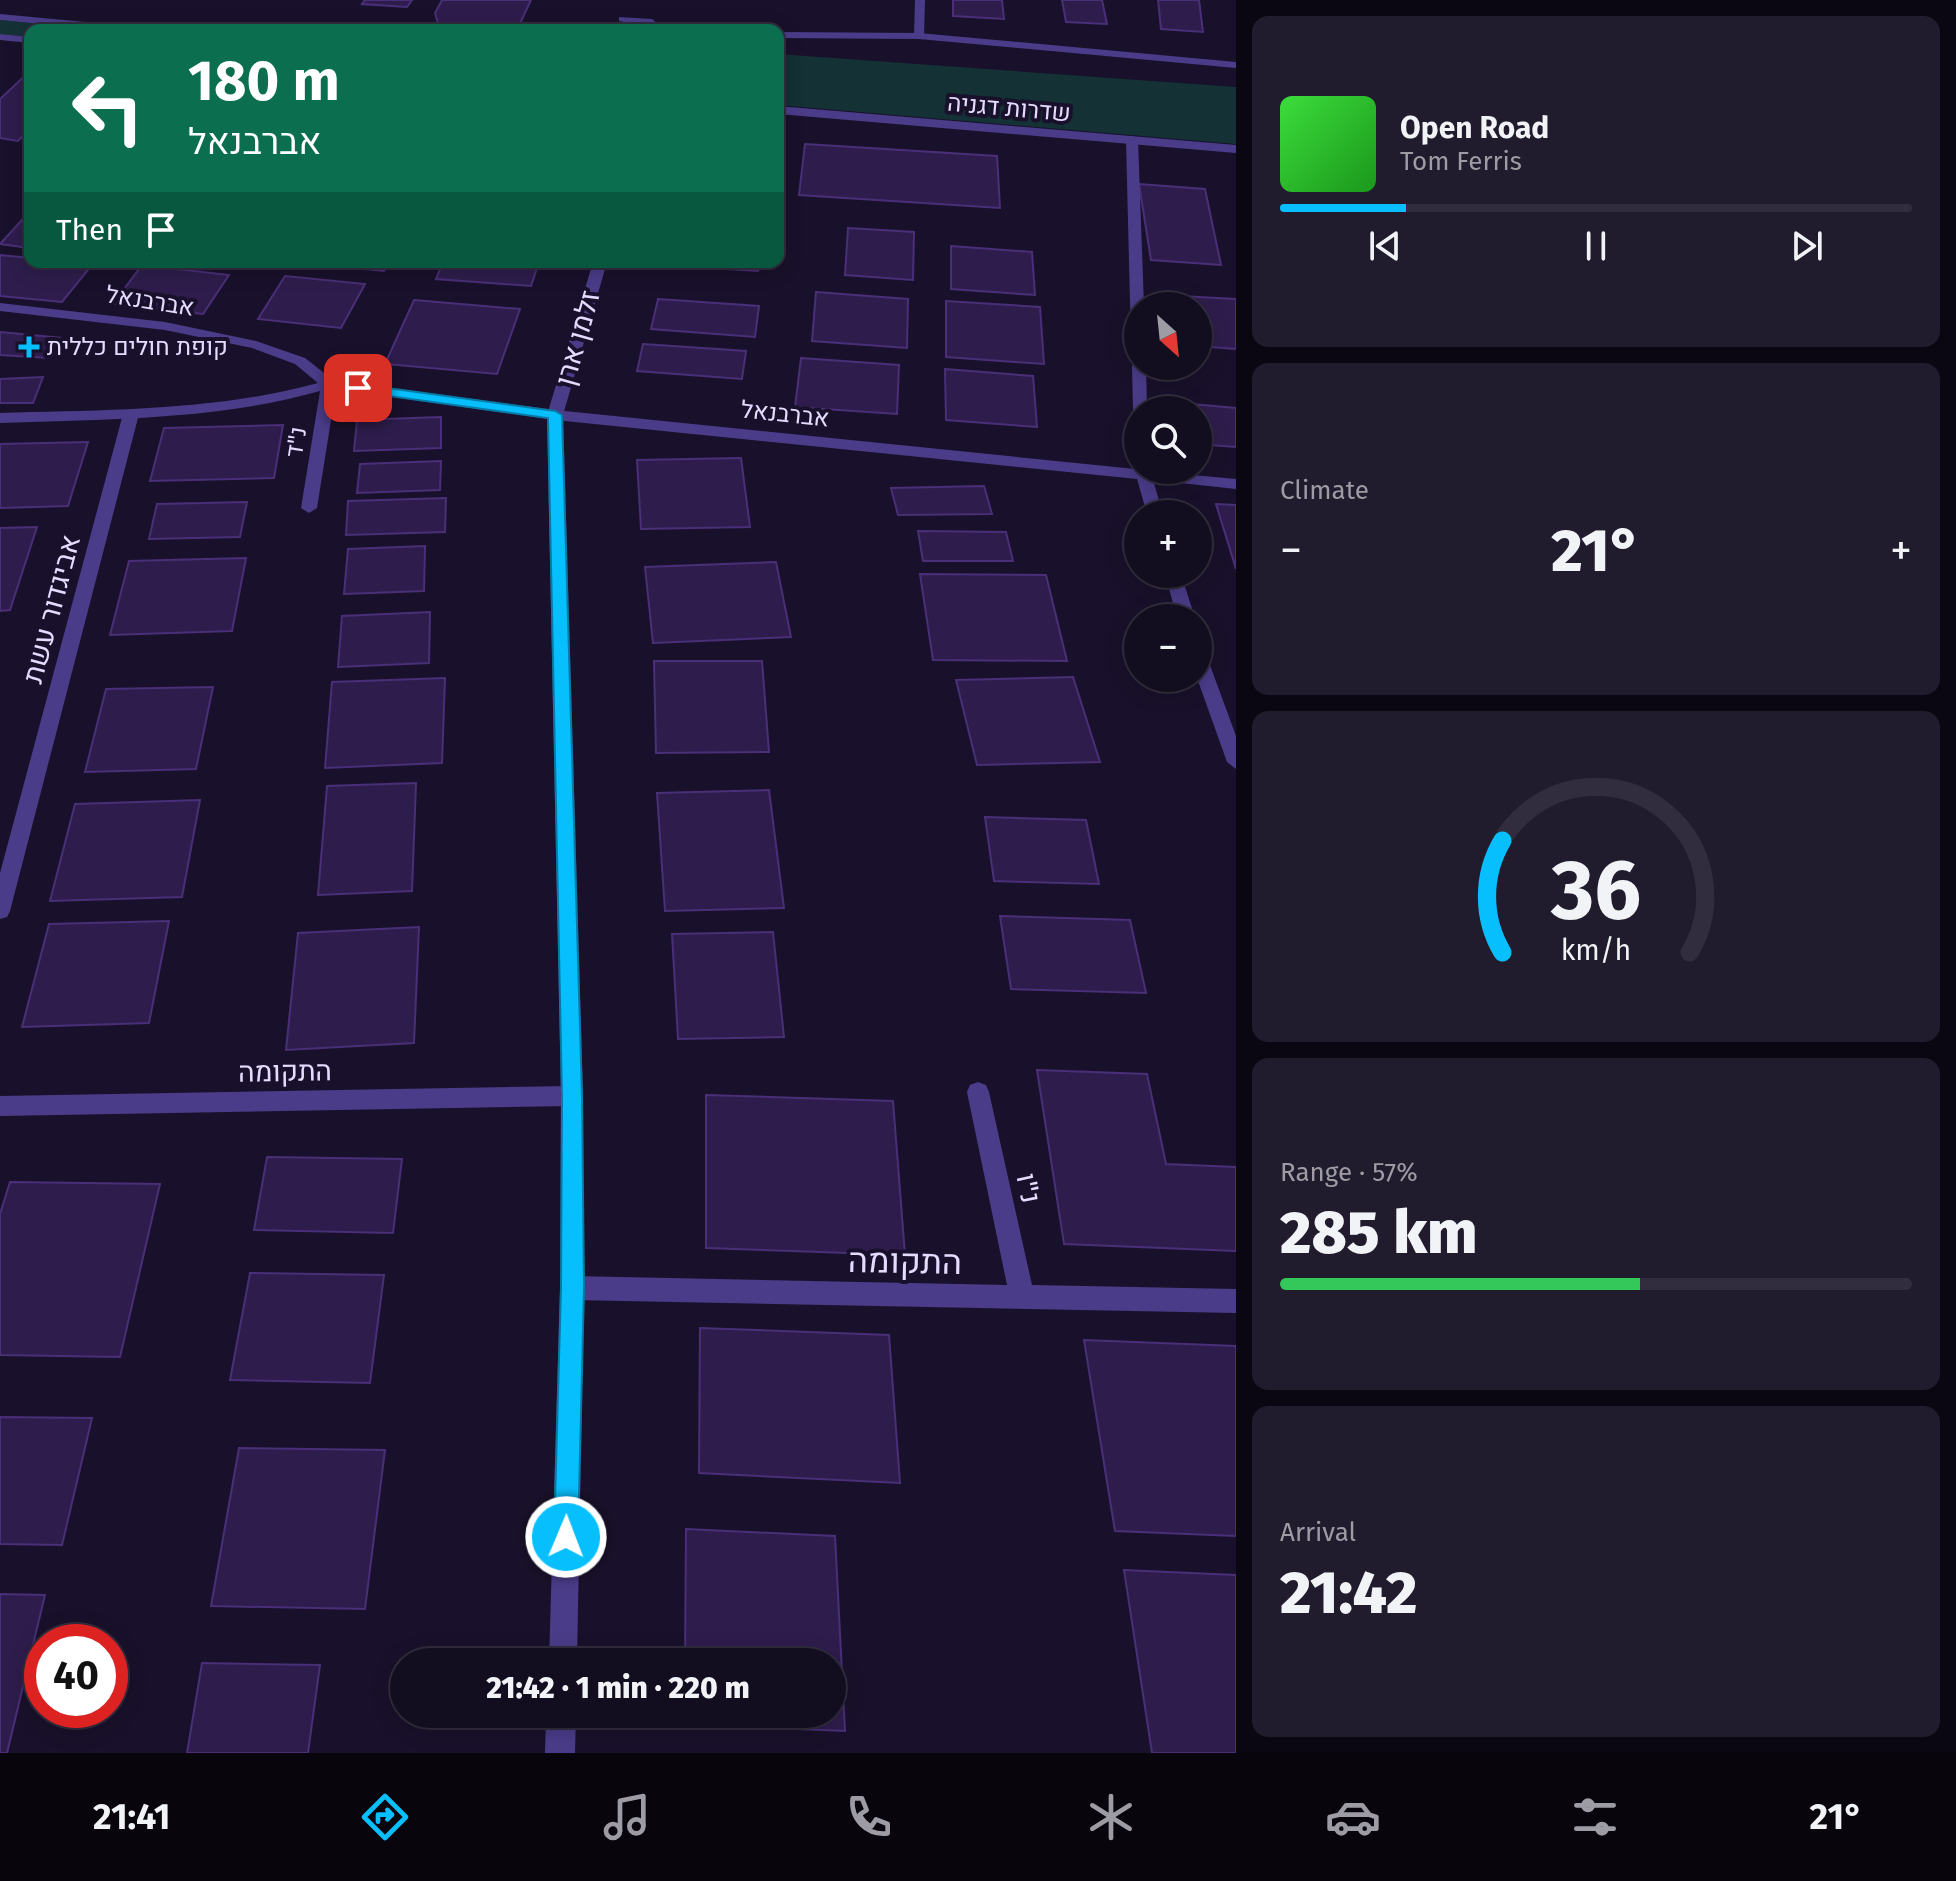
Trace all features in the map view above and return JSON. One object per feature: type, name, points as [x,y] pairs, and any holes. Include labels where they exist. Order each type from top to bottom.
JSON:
[{"type":"street","points":[[919,36],[920,0]]},
{"type":"street","points":[[0,17],[74,24]]},
{"type":"street","points":[[623,19],[652,24]]},
{"type":"street","points":[[784,35],[919,36],[1236,65]]},
{"type":"street","points":[[0,37],[24,39]]},
{"type":"street","name":"שדרות דגניה","points":[[784,111],[1236,149]]},
{"type":"street","points":[[1132,140],[1137,292]]},
{"type":"street","name":"זלמן ארן","points":[[563,1648],[572,1288],[572,1096],[555,415],[598,268]]},
{"type":"street","name":"אברבנאל","points":[[0,307],[165,326],[256,345],[300,361],[329,384]]},
{"type":"street","name":"אברבנאל","points":[[0,418],[131,414],[276,399],[329,384],[555,415],[1124,469]]},
{"type":"street","name":"נ\"ד","points":[[309,508],[329,384]]},
{"type":"street","name":"אביגדור עשת","points":[[0,911],[131,414]]},
{"type":"street","name":"אברבנאל","points":[[1212,481],[1236,484]]},
{"type":"street","points":[[1211,692],[1236,762]]},
{"type":"street","name":"נ\"ו","points":[[978,1092],[1022,1297]]},
{"type":"street","name":"התקומה","points":[[0,1106],[572,1096]]},
{"type":"street","name":"התקומה","points":[[572,1288],[1236,1301]]},
{"type":"street","points":[[560,1753],[561,1728]]},
{"type":"green space","points":[[0,20],[41,24],[24,24],[24,36],[0,34]]},
{"type":"green space","points":[[784,54],[1236,87],[1236,144],[784,106]]},
{"type":"building","points":[[365,0],[412,0],[407,7],[362,4]]},
{"type":"building","points":[[442,0],[531,0],[520,24],[438,24],[435,13]]},
{"type":"building","points":[[953,0],[1002,0],[1004,19],[953,16]]},
{"type":"building","points":[[1062,0],[1102,0],[1107,24],[1066,22]]},
{"type":"building","points":[[1158,0],[1199,0],[1203,32],[1161,29]]},
{"type":"building","points":[[24,77],[24,135],[18,141],[0,138],[0,99]]},
{"type":"building","points":[[805,144],[997,156],[1000,208],[799,195]]},
{"type":"building","points":[[1139,184],[1205,189],[1221,265],[1151,260]]},
{"type":"building","points":[[24,218],[24,247],[0,244]]},
{"type":"building","points":[[848,228],[914,232],[913,280],[845,275]]},
{"type":"building","points":[[951,246],[1032,252],[1035,295],[951,289]]},
{"type":"building","points":[[0,255],[24,257],[24,268],[90,268],[62,302],[0,296]]},
{"type":"building","points":[[140,268],[229,275],[203,314],[113,304]]},
{"type":"building","points":[[354,268],[386,268],[384,271]]},
{"type":"building","points":[[441,268],[537,268],[531,286],[436,279]]},
{"type":"building","points":[[711,268],[759,268],[758,271]]},
{"type":"building","points":[[285,276],[365,284],[341,328],[258,319]]},
{"type":"building","points":[[816,292],[908,299],[907,348],[812,341]]},
{"type":"building","points":[[1212,298],[1236,299],[1236,349],[1212,347]]},
{"type":"building","points":[[658,299],[759,306],[755,337],[651,329]]},
{"type":"building","points":[[414,300],[520,309],[497,374],[385,364]]},
{"type":"building","points":[[946,301],[1040,307],[1044,364],[946,357]]},
{"type":"building","name":"קופת חולים כללית","points":[[0,332],[64,338],[49,358],[0,355]]},
{"type":"building","points":[[643,344],[746,351],[742,379],[637,371]]},
{"type":"building","points":[[801,358],[899,365],[897,414],[795,407]]},
{"type":"building","points":[[945,369],[1033,376],[1037,427],[946,420]]},
{"type":"building","name":"קופת חולים כללית","points":[[43,377],[33,403],[0,403],[0,379]]},
{"type":"building","points":[[1212,406],[1236,408],[1236,447],[1212,445]]},
{"type":"building","points":[[441,417],[441,448],[354,451],[357,420]]},
{"type":"building","points":[[283,425],[274,478],[150,481],[164,428]]},
{"type":"building","points":[[88,442],[68,506],[0,508],[0,444]]},
{"type":"building","points":[[741,458],[750,527],[641,529],[637,460]]},
{"type":"building","points":[[441,461],[440,490],[357,493],[360,464]]},
{"type":"building","points":[[984,486],[992,514],[898,515],[891,488]]},
{"type":"building","points":[[446,498],[445,532],[346,535],[348,501]]},
{"type":"building","points":[[247,502],[240,537],[149,539],[157,504]]},
{"type":"building","points":[[1216,504],[1236,505],[1236,569]]},
{"type":"building","points":[[37,527],[10,610],[0,611],[0,528]]},
{"type":"building","points":[[918,531],[1006,532],[1013,561],[923,561]]},
{"type":"building","points":[[425,546],[424,591],[344,594],[348,549]]},
{"type":"building","points":[[246,558],[232,631],[110,635],[129,561]]},
{"type":"building","points":[[776,562],[791,637],[653,643],[645,567]]},
{"type":"building","points":[[920,574],[1046,575],[1067,661],[933,660]]},
{"type":"building","points":[[430,612],[429,663],[338,667],[342,616]]},
{"type":"building","points":[[654,661],[762,661],[769,752],[656,753]]},
{"type":"building","points":[[1073,677],[1100,762],[977,765],[956,680]]},
{"type":"building","points":[[445,678],[442,763],[325,768],[332,682]]},
{"type":"building","points":[[213,687],[196,769],[85,772],[106,689]]},
{"type":"building","points":[[416,783],[412,891],[318,895],[327,786]]},
{"type":"building","points":[[769,790],[784,908],[665,911],[657,793]]},
{"type":"building","points":[[200,800],[182,897],[50,901],[75,804]]},
{"type":"building","points":[[985,817],[1086,820],[1099,884],[994,881]]},
{"type":"building","points":[[1000,916],[1130,920],[1146,993],[1011,989]]},
{"type":"building","points":[[169,921],[149,1023],[22,1027],[49,924]]},
{"type":"building","points":[[419,927],[414,1043],[286,1050],[298,933]]},
{"type":"building","points":[[773,932],[784,1037],[678,1039],[672,934]]},
{"type":"building","points":[[1037,1070],[1147,1074],[1166,1164],[1236,1167],[1236,1251],[1064,1244]]},
{"type":"building","points":[[706,1095],[893,1101],[905,1255],[706,1248]]},
{"type":"building","points":[[267,1157],[402,1159],[393,1233],[254,1230]]},
{"type":"building","points":[[10,1182],[160,1184],[120,1357],[0,1355],[0,1214]]},
{"type":"building","points":[[250,1273],[384,1275],[370,1383],[230,1380]]},
{"type":"building","points":[[700,1328],[889,1335],[900,1483],[699,1473]]},
{"type":"building","points":[[1084,1340],[1236,1346],[1236,1536],[1115,1531]]},
{"type":"building","points":[[0,1417],[92,1418],[62,1545],[0,1544]]},
{"type":"building","points":[[239,1448],[385,1450],[365,1609],[211,1606]]},
{"type":"building","points":[[686,1529],[835,1536],[841,1648],[685,1648]]},
{"type":"building","points":[[1124,1570],[1236,1575],[1236,1753],[1152,1753]]},
{"type":"building","points":[[0,1594],[45,1595],[38,1624],[24,1624],[24,1682],[7,1753],[0,1753]]},
{"type":"building","points":[[202,1663],[320,1665],[308,1753],[187,1753]]},
{"type":"building","points":[[776,1728],[845,1728],[845,1731]]},
{"type":"place","name":"קופת חולים כללית","points":[[29,347]]},
{"type":"route","points":[[358,388],[555,415],[572,1096],[572,1288],[566,1537]]}]
